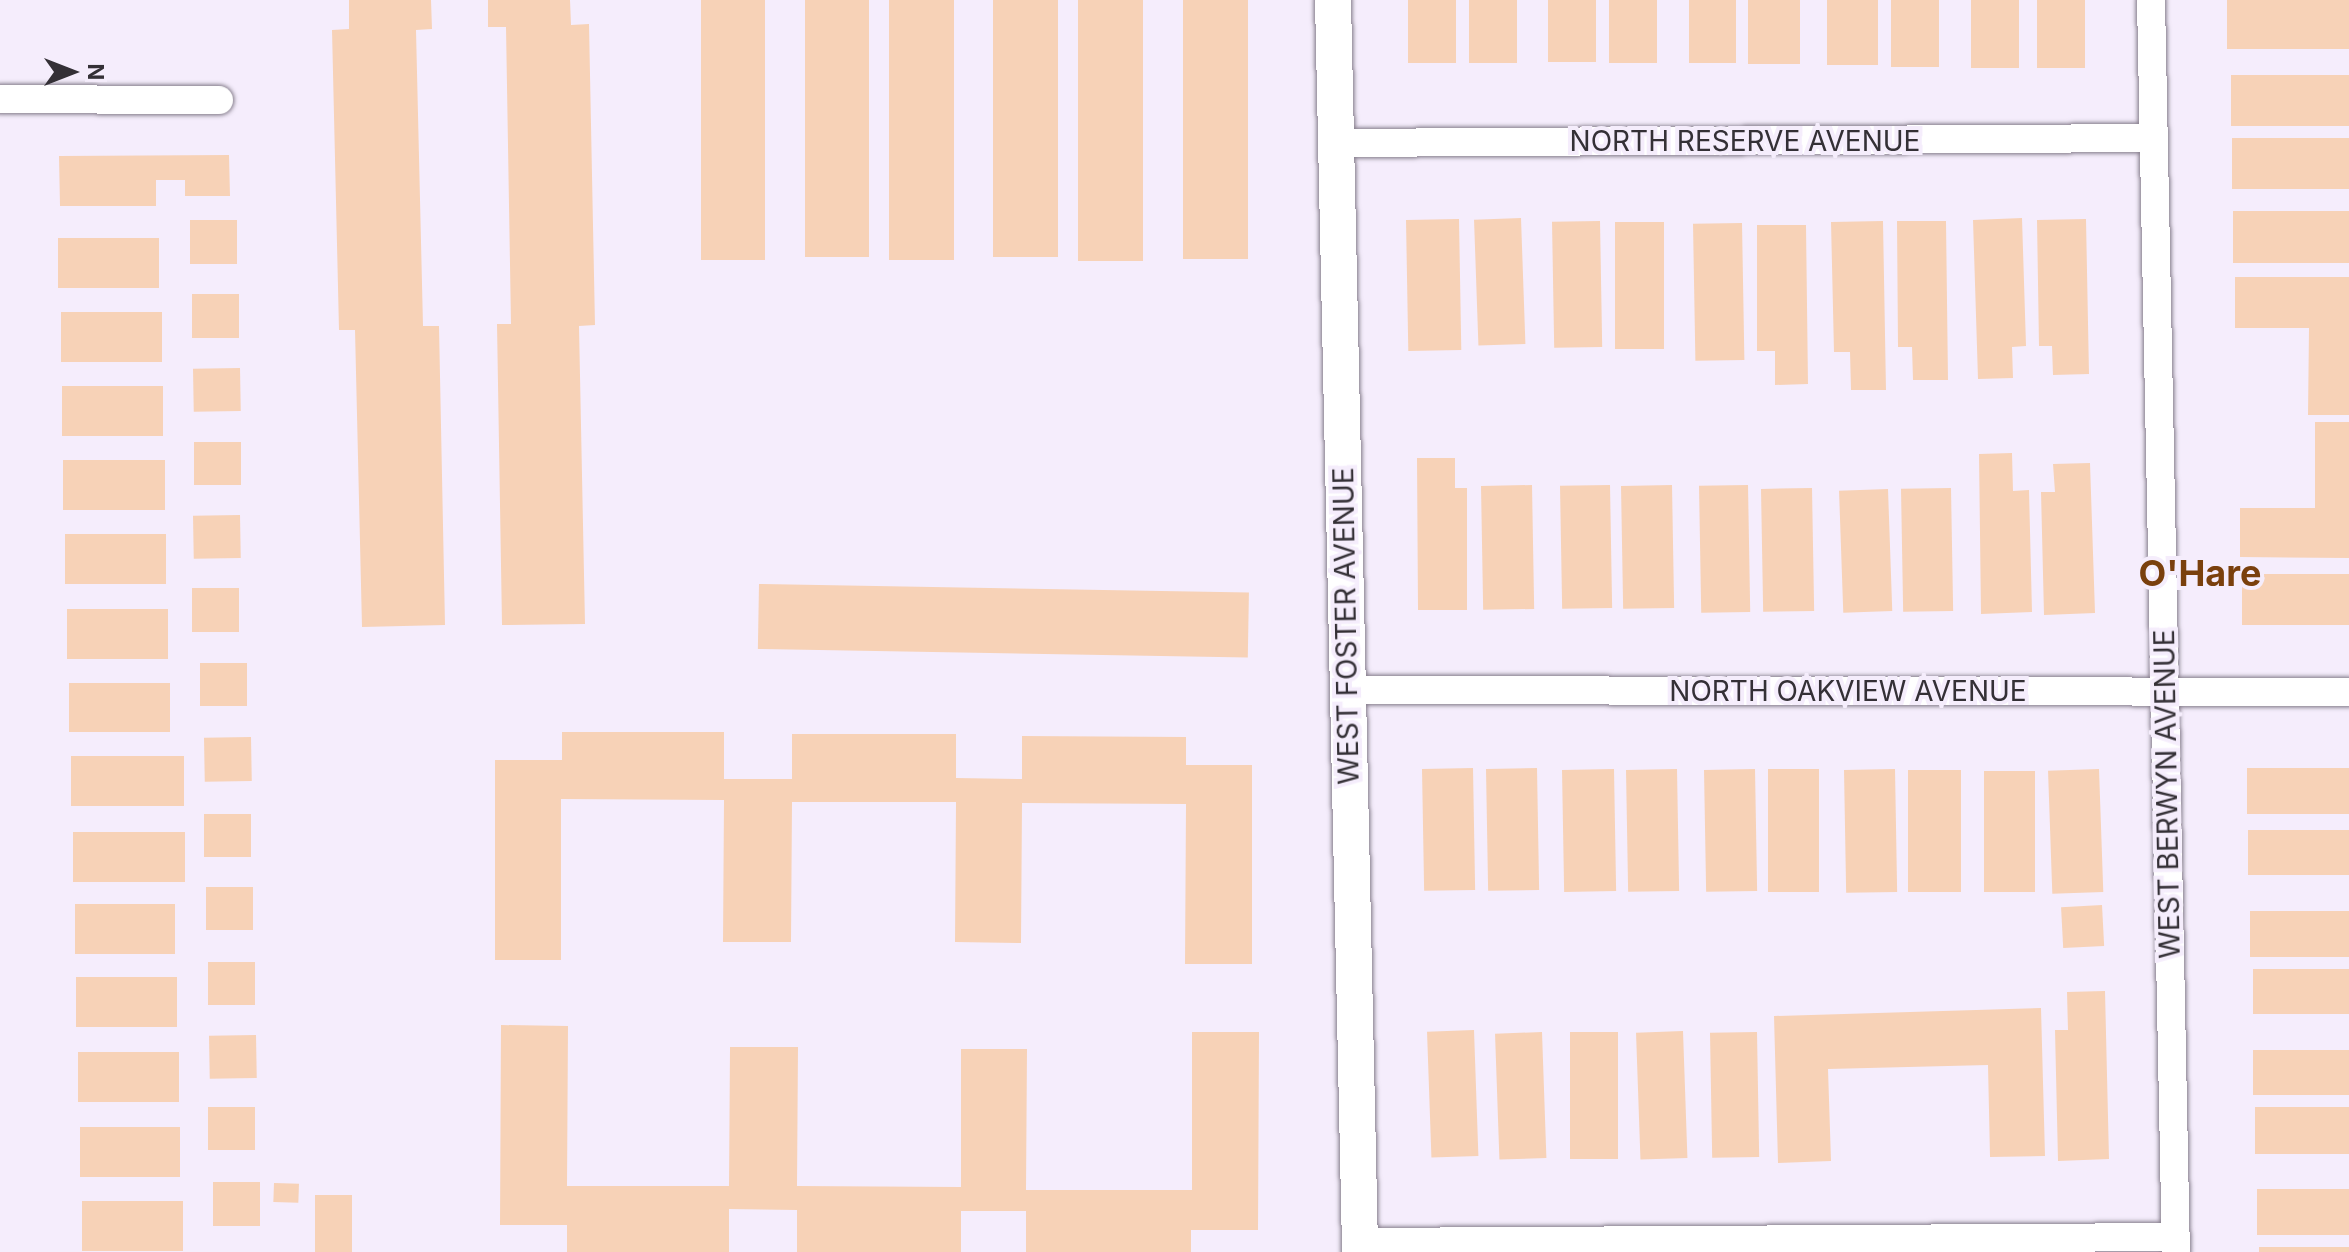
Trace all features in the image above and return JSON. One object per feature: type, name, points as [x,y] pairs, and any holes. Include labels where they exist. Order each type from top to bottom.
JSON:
[{"type":"street","name":"WEST FOSTER AVENUE","points":[[1333,0],[1360,1247]]},
{"type":"street","name":"WEST BERWYN AVENUE","points":[[2151,0],[2176,1244]]},
{"type":"street","points":[[0,99],[219,100]]},
{"type":"street","name":"NORTH RESERVE AVENUE","points":[[1336,143],[2154,138]]},
{"type":"street","name":"NORTH OAKVIEW AVENUE","points":[[1347,690],[2349,692]]},
{"type":"street","points":[[1360,1247],[2176,1244]]},
{"type":"building","points":[[349,0],[431,0],[432,29],[416,30],[423,326],[439,326],[445,625],[362,627],[355,330],[339,330],[332,30],[349,29]]},
{"type":"building","points":[[488,0],[570,0],[571,25],[589,24],[595,325],[579,326],[585,624],[502,625],[497,324],[511,324],[506,27],[488,27]]},
{"type":"building","points":[[701,0],[765,0],[765,260],[701,260]]},
{"type":"building","points":[[805,0],[869,0],[869,257],[805,257]]},
{"type":"building","points":[[889,0],[954,0],[954,260],[889,260]]},
{"type":"building","points":[[993,0],[1058,0],[1058,257],[993,257]]},
{"type":"building","points":[[1078,0],[1143,0],[1143,261],[1078,261]]},
{"type":"building","points":[[1183,0],[1248,0],[1248,259],[1183,259]]},
{"type":"building","points":[[1408,0],[1456,0],[1456,63],[1408,63]]},
{"type":"building","points":[[1469,0],[1517,0],[1517,63],[1469,63]]},
{"type":"building","points":[[1548,0],[1596,0],[1596,62],[1548,62]]},
{"type":"building","points":[[1609,0],[1657,0],[1657,63],[1609,63]]},
{"type":"building","points":[[1689,0],[1736,0],[1736,63],[1689,63]]},
{"type":"building","points":[[1748,0],[1800,0],[1800,64],[1748,64]]},
{"type":"building","points":[[1827,0],[1878,0],[1878,65],[1827,65]]},
{"type":"building","points":[[1891,0],[1939,0],[1939,67],[1891,67]]},
{"type":"building","points":[[1971,0],[2019,0],[2019,68],[1971,68]]},
{"type":"building","points":[[2037,0],[2085,0],[2085,68],[2037,68]]},
{"type":"building","points":[[2227,0],[2349,0],[2349,49],[2227,49]]},
{"type":"building","points":[[2231,75],[2349,75],[2349,126],[2231,126]]},
{"type":"building","points":[[2232,138],[2349,138],[2349,189],[2232,189]]},
{"type":"building","points":[[229,155],[230,196],[185,196],[185,180],[156,180],[156,206],[60,206],[59,156]]},
{"type":"building","points":[[2233,211],[2349,211],[2349,263],[2233,263]]},
{"type":"building","points":[[1521,218],[1525,344],[1478,346],[1474,220]]},
{"type":"building","points":[[2022,218],[2026,346],[2012,347],[2013,378],[1978,379],[1973,220]]},
{"type":"building","points":[[1459,219],[1461,350],[1408,351],[1406,220]]},
{"type":"building","points":[[2086,219],[2089,374],[2053,375],[2052,346],[2039,346],[2037,220]]},
{"type":"building","points":[[190,220],[237,220],[237,264],[190,264]]},
{"type":"building","points":[[1600,221],[1602,347],[1554,348],[1552,222]]},
{"type":"building","points":[[1883,221],[1886,390],[1851,390],[1850,352],[1834,352],[1831,222]]},
{"type":"building","points":[[1897,221],[1946,221],[1948,380],[1913,380],[1912,347],[1898,347]]},
{"type":"building","points":[[1615,222],[1664,222],[1664,349],[1615,349]]},
{"type":"building","points":[[1742,223],[1744,360],[1695,361],[1693,224]]},
{"type":"building","points":[[1757,225],[1806,225],[1808,384],[1775,385],[1775,351],[1757,351]]},
{"type":"building","points":[[58,238],[159,238],[159,288],[58,288]]},
{"type":"building","points":[[2235,277],[2349,277],[2349,415],[2308,415],[2309,328],[2235,328]]},
{"type":"building","points":[[192,294],[239,294],[239,338],[192,338]]},
{"type":"building","points":[[61,312],[162,312],[162,362],[61,362]]},
{"type":"building","points":[[240,368],[241,411],[194,412],[193,369]]},
{"type":"building","points":[[62,386],[163,386],[163,436],[62,436]]},
{"type":"building","points":[[2315,422],[2349,422],[2349,558],[2240,557],[2240,508],[2315,508]]},
{"type":"building","points":[[194,442],[241,442],[241,485],[194,485]]},
{"type":"building","points":[[2012,453],[2013,491],[2029,490],[2032,612],[1981,614],[1979,454]]},
{"type":"building","points":[[1417,458],[1455,458],[1455,488],[1467,488],[1467,610],[1418,610]]},
{"type":"building","points":[[63,460],[165,460],[165,510],[63,510]]},
{"type":"building","points":[[2090,463],[2095,613],[2044,615],[2041,492],[2055,492],[2053,464]]},
{"type":"building","points":[[1532,485],[1534,609],[1483,610],[1481,486]]},
{"type":"building","points":[[1610,485],[1612,608],[1562,609],[1560,486]]},
{"type":"building","points":[[1672,485],[1674,608],[1623,609],[1621,486]]},
{"type":"building","points":[[1748,485],[1750,612],[1701,613],[1699,486]]},
{"type":"building","points":[[1812,488],[1814,611],[1763,612],[1761,489]]},
{"type":"building","points":[[1951,488],[1953,611],[1903,612],[1901,489]]},
{"type":"building","points":[[1888,489],[1892,611],[1843,613],[1839,491]]},
{"type":"building","points":[[240,515],[241,558],[194,559],[193,516]]},
{"type":"building","points":[[65,534],[166,534],[166,584],[65,584]]},
{"type":"building","points":[[2242,574],[2349,574],[2349,625],[2242,625]]},
{"type":"building","points":[[759,584],[1249,593],[1248,658],[758,649]]},
{"type":"building","points":[[192,588],[239,588],[239,632],[192,632]]},
{"type":"building","points":[[67,609],[168,609],[168,659],[67,659]]},
{"type":"building","points":[[200,663],[247,663],[247,706],[200,706]]},
{"type":"building","points":[[69,683],[170,683],[170,732],[69,732]]},
{"type":"building","points":[[562,732],[724,732],[724,779],[792,779],[792,734],[956,734],[956,778],[1022,779],[1022,736],[1186,737],[1186,765],[1252,765],[1252,964],[1185,964],[1186,804],[1022,803],[1021,943],[955,942],[956,802],[792,802],[791,942],[723,942],[724,800],[561,799],[561,960],[495,960],[495,760],[562,760]]},
{"type":"building","points":[[251,737],[252,781],[205,782],[204,738]]},
{"type":"building","points":[[71,756],[184,756],[184,806],[71,806]]},
{"type":"building","points":[[1473,768],[1475,890],[1424,891],[1422,769]]},
{"type":"building","points":[[1537,768],[1539,890],[1488,891],[1486,769]]},
{"type":"building","points":[[2247,768],[2349,768],[2349,814],[2247,814]]},
{"type":"building","points":[[1614,769],[1616,891],[1564,892],[1562,770]]},
{"type":"building","points":[[1677,769],[1679,891],[1628,892],[1626,770]]},
{"type":"building","points":[[1755,769],[1757,891],[1706,892],[1704,770]]},
{"type":"building","points":[[1768,769],[1819,769],[1819,892],[1768,892]]},
{"type":"building","points":[[1895,769],[1897,892],[1846,893],[1844,770]]},
{"type":"building","points":[[2099,769],[2103,892],[2052,894],[2048,771]]},
{"type":"building","points":[[1908,770],[1961,770],[1961,892],[1908,892]]},
{"type":"building","points":[[1984,771],[2035,771],[2035,892],[1984,892]]},
{"type":"building","points":[[204,814],[251,814],[251,857],[204,857]]},
{"type":"building","points":[[2248,830],[2349,830],[2349,875],[2248,875]]},
{"type":"building","points":[[73,832],[185,832],[185,882],[73,882]]},
{"type":"building","points":[[206,887],[253,887],[253,930],[206,930]]},
{"type":"building","points":[[75,904],[175,904],[175,954],[75,954]]},
{"type":"building","points":[[2102,905],[2104,946],[2063,948],[2061,907]]},
{"type":"building","points":[[2250,911],[2349,911],[2349,957],[2250,957]]},
{"type":"building","points":[[208,962],[255,962],[255,1005],[208,1005]]},
{"type":"building","points":[[2253,969],[2349,969],[2349,1014],[2253,1014]]},
{"type":"building","points":[[76,977],[177,977],[177,1027],[76,1027]]},
{"type":"building","points":[[2105,991],[2109,1159],[2058,1161],[2055,1030],[2068,1030],[2067,992]]},
{"type":"building","points":[[2041,1008],[2045,1156],[1990,1157],[1988,1065],[1828,1069],[1831,1161],[1778,1163],[1774,1016]]},
{"type":"building","points":[[501,1025],[568,1026],[567,1186],[729,1186],[730,1047],[798,1047],[797,1186],[961,1187],[961,1049],[1027,1049],[1026,1190],[1192,1190],[1192,1032],[1259,1032],[1258,1230],[1191,1230],[1191,1252],[1026,1252],[1026,1211],[961,1211],[961,1252],[797,1252],[797,1210],[729,1209],[729,1252],[567,1252],[567,1225],[500,1225]]},
{"type":"building","points":[[1474,1030],[1478,1156],[1431,1158],[1427,1032]]},
{"type":"building","points":[[1683,1031],[1687,1158],[1640,1160],[1636,1033]]},
{"type":"building","points":[[1542,1032],[1546,1158],[1499,1160],[1495,1034]]},
{"type":"building","points":[[1570,1032],[1618,1032],[1618,1159],[1570,1159]]},
{"type":"building","points":[[1757,1032],[1759,1157],[1712,1158],[1710,1033]]},
{"type":"building","points":[[256,1035],[257,1078],[210,1079],[209,1036]]},
{"type":"building","points":[[2253,1050],[2349,1050],[2349,1095],[2253,1095]]},
{"type":"building","points":[[78,1052],[179,1052],[179,1102],[78,1102]]},
{"type":"building","points":[[208,1107],[255,1107],[255,1150],[208,1150]]},
{"type":"building","points":[[2255,1107],[2349,1107],[2349,1154],[2255,1154]]},
{"type":"building","points":[[80,1127],[180,1127],[180,1177],[80,1177]]},
{"type":"building","points":[[213,1182],[260,1182],[260,1226],[213,1226]]},
{"type":"building","points":[[274,1183],[299,1184],[298,1203],[273,1202]]},
{"type":"building","points":[[2257,1189],[2349,1189],[2349,1235],[2257,1235]]},
{"type":"building","points":[[315,1195],[352,1195],[352,1252],[315,1252]]},
{"type":"building","points":[[82,1201],[183,1201],[183,1251],[82,1251]]},
{"type":"building","points":[[2259,1247],[2349,1247],[2349,1252],[2259,1252]]},
{"type":"district","name":"O'Hare","points":[[2200,574]]}]
